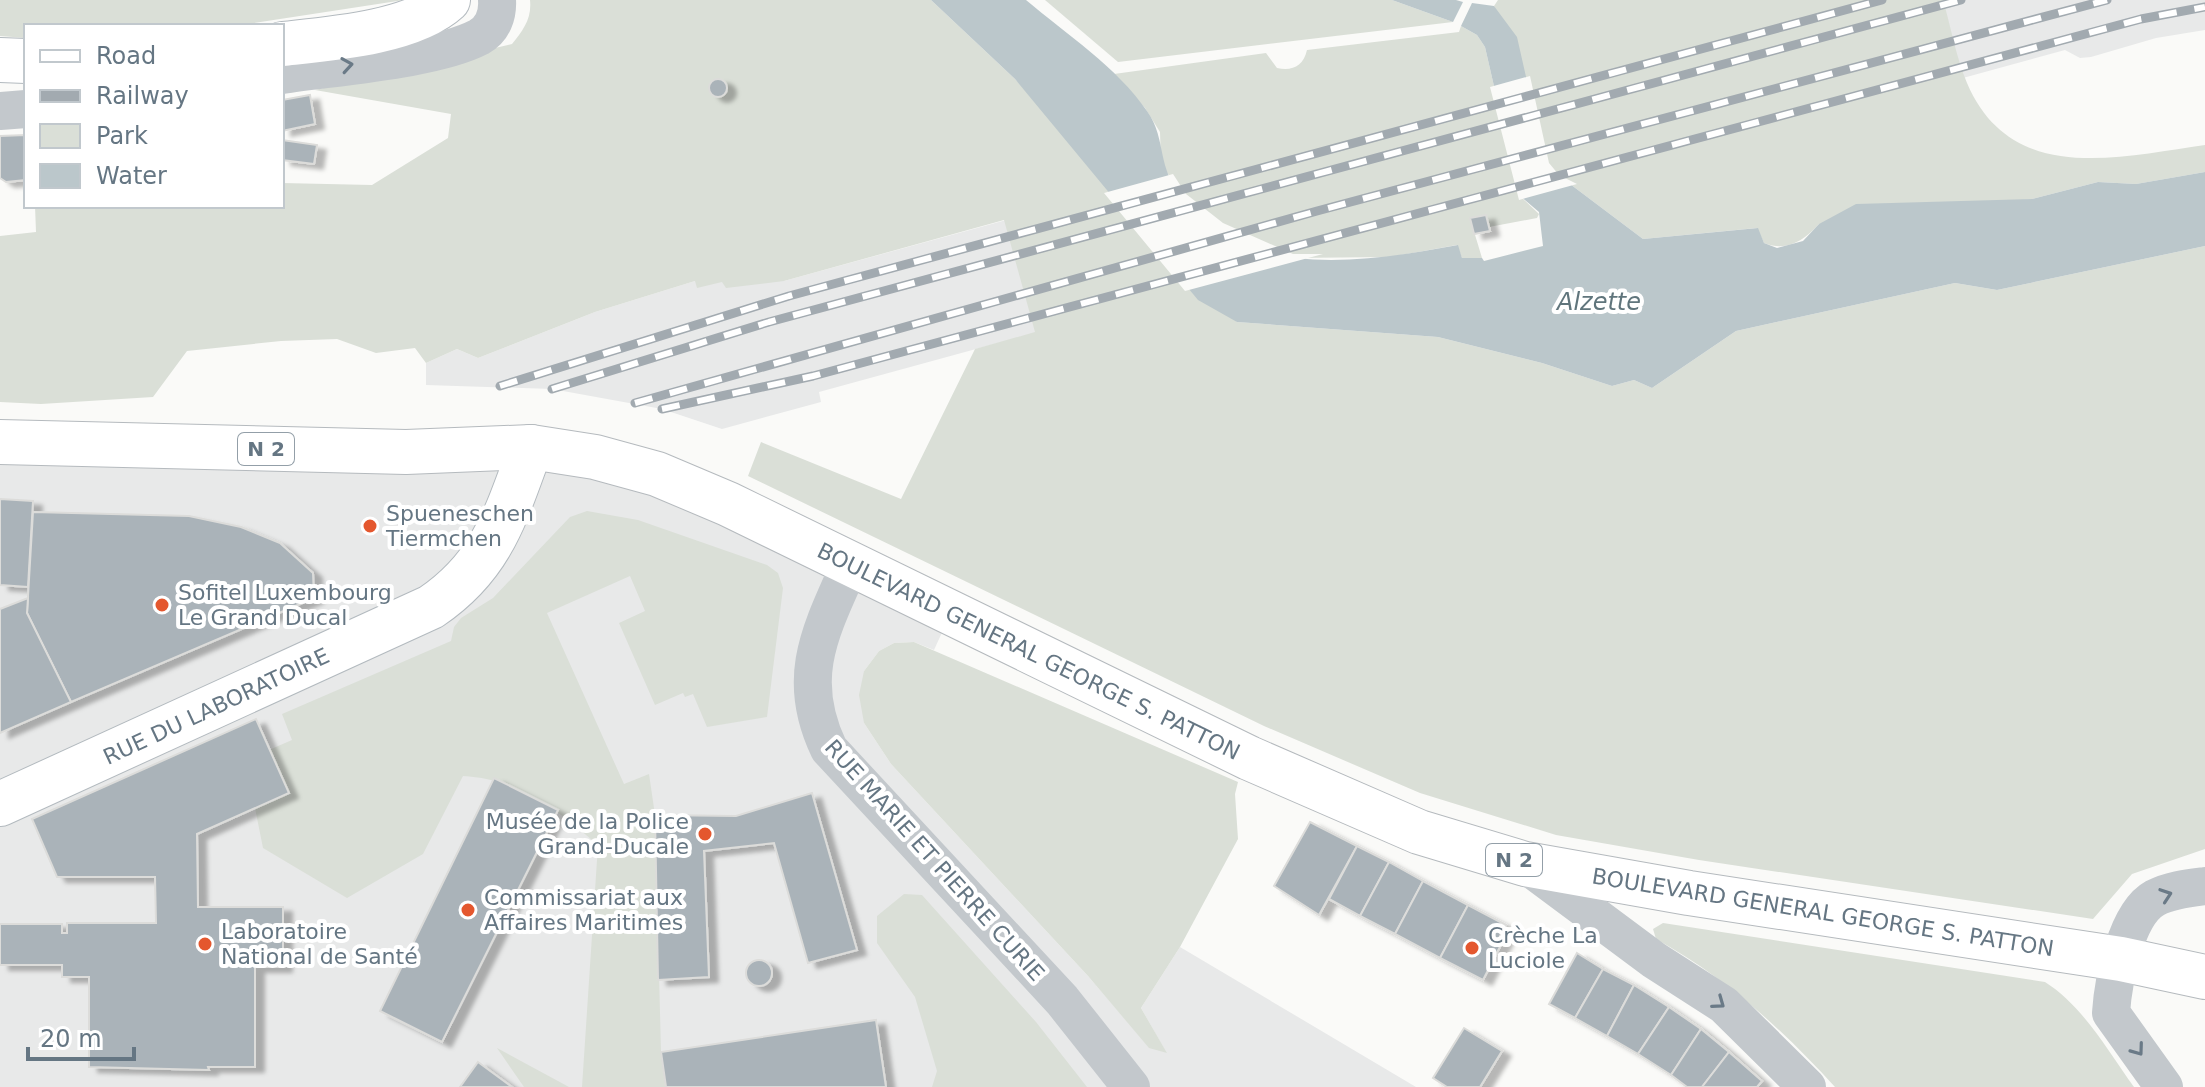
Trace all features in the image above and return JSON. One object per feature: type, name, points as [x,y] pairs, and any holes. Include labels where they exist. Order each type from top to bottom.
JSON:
[{"type":"main road","points":[[284,44],[324,39],[437,8]]},
{"type":"main road","points":[[0,60],[24,61]]},
{"type":"main road","name":"N 2","points":[[0,442],[406,452],[531,447]]},
{"type":"main road","name":"BOULEVARD GENERAL GEORGE S. PATTON","points":[[531,447],[595,457],[657,474],[728,504],[1263,764],[1419,832],[1525,864],[1689,893],[2121,959],[2205,977]]},
{"type":"main road","name":"RUE DU LABORATOIRE","points":[[0,804],[431,607],[455,591],[492,547],[531,447]]},
{"type":"street","points":[[284,75],[412,55],[480,36],[492,25],[497,0]]},
{"type":"street","points":[[0,111],[24,109]]},
{"type":"street","name":"RUE MARIE ET PIERRE CURIE","points":[[850,565],[823,626],[813,663],[811,692],[816,720],[829,749],[1062,1000],[1131,1087]]},
{"type":"street","name":"BOULEVARD GENERAL GEORGE S. PATTON","points":[[1525,864],[1654,960],[1724,1005],[1807,1087]]},
{"type":"street","points":[[2164,1087],[2111,1013],[2121,959],[2135,919],[2154,898],[2205,886]]},
{"type":"shaded area","points":[[1807,0],[2205,0],[2205,30],[2156,38],[2091,57],[2080,58],[2065,50],[819,392],[821,402],[722,429],[662,409],[552,389],[426,385],[426,363],[457,349],[478,358],[595,312],[695,281],[784,281]]},
{"type":"shaded area","points":[[0,442],[531,447],[950,615],[934,650],[914,642],[894,643],[879,651],[864,671],[864,723],[891,764],[1088,976],[1149,1047],[1166,1052],[1141,1008],[1180,947],[1416,1087],[0,1087]]},
{"type":"green space","points":[[0,0],[404,0],[247,24],[24,24],[24,38],[0,36]]},
{"type":"green space","points":[[530,0],[931,0],[1015,79],[1237,322],[1438,337],[1542,363],[1612,386],[1634,380],[1652,388],[1736,331],[1955,283],[1997,290],[2205,246],[2205,849],[2132,874],[2093,919],[1699,860],[1556,835],[1420,793],[1264,726],[748,476],[761,442],[901,499],[975,349],[1035,332],[1004,220],[784,281],[726,288],[722,282],[697,288],[695,281],[595,312],[478,358],[457,349],[426,363],[415,348],[376,353],[337,339],[281,341],[187,351],[153,397],[41,404],[0,402],[0,236],[36,232],[35,208],[284,208],[284,183],[372,185],[448,138],[451,114],[315,90],[512,44],[528,19]]},
{"type":"green space","points":[[1045,0],[1392,0],[1453,22],[1118,62]]},
{"type":"green space","points":[[1498,0],[1943,0],[1967,83],[1986,116],[2011,138],[2039,151],[2070,157],[2138,155],[2205,145],[2205,172],[2136,184],[2098,182],[2032,199],[1819,224],[1801,240],[1780,246],[1764,243],[1757,228],[1643,239],[1570,184],[1556,179],[1546,164],[1494,6]]},
{"type":"green space","points":[[1461,26],[1477,35],[1485,47],[1519,195],[1539,214],[1537,218],[1489,227],[1486,215],[1470,218],[1482,258],[1462,258],[1457,245],[1390,257],[1292,258],[1221,226],[1183,197],[1161,163],[1160,132],[1145,108],[1114,74],[1266,53],[1277,68],[1287,69],[1300,64],[1307,50],[1459,32]]},
{"type":"green space","points":[[587,511],[638,520],[767,565],[778,573],[783,588],[767,717],[707,727],[693,694],[685,697],[683,693],[655,705],[619,623],[645,611],[630,576],[547,613],[624,784],[649,774],[655,815],[661,1052],[666,1087],[582,1087],[598,845],[536,798],[502,783],[463,776],[423,854],[347,898],[263,848],[255,808],[289,793],[269,750],[292,740],[282,714],[451,641],[454,627],[461,618],[493,598],[570,517]]},
{"type":"green space","points":[[914,642],[1238,782],[1235,794],[1238,839],[1180,947],[1141,1008],[1167,1053],[1149,1048],[1088,976],[891,764],[864,723],[859,695],[864,671],[879,651],[894,643]]},
{"type":"green space","points":[[904,894],[922,895],[1036,1022],[1087,1087],[932,1087],[937,1071],[915,997],[877,943],[877,916]]},
{"type":"green space","points":[[1663,923],[2045,982],[2083,1016],[2134,1087],[1835,1087],[1752,1006],[1706,970],[1656,939],[1653,929]]},
{"type":"green space","points":[[497,1048],[569,1087],[524,1087]]},
{"type":"water","name":"Alzette","points":[[931,0],[1026,0],[1090,52],[1135,95],[1153,122],[1169,176],[1184,198],[1236,234],[1295,258],[1356,259],[1458,245],[1462,258],[1482,258],[1484,261],[1543,246],[1539,212],[1519,195],[1485,47],[1477,35],[1461,26],[1472,3],[1494,6],[1517,37],[1546,165],[1556,179],[1570,184],[1643,239],[1758,228],[1764,243],[1777,248],[1803,241],[1819,224],[1856,204],[2032,199],[2098,182],[2136,184],[2205,172],[2205,246],[1997,290],[1955,283],[1736,331],[1652,388],[1634,380],[1612,386],[1542,363],[1438,337],[1237,322],[1198,300],[1015,79]]},
{"type":"water","points":[[1392,0],[1456,0],[1463,2],[1453,22]]},
{"type":"pier","points":[[1530,76],[1549,163],[1559,175],[1577,184],[1519,200],[1490,87]]},
{"type":"pier","points":[[1173,174],[1186,194],[1223,223],[1293,254],[1323,254],[1185,291],[1104,193]]},
{"type":"building","points":[[718,79],[727,88],[718,97],[709,88]]},
{"type":"building","points":[[310,95],[315,124],[284,131],[284,100]]},
{"type":"building","points":[[24,135],[24,180],[6,182],[0,178],[0,136]]},
{"type":"building","points":[[284,140],[317,145],[314,164],[284,160]]},
{"type":"building","points":[[1486,215],[1490,231],[1474,234],[1470,218]]},
{"type":"building","points":[[0,499],[33,501],[28,587],[0,585]]},
{"type":"building","name":"Sofitel Luxembourg Le Grand Ducal","points":[[33,512],[189,516],[241,527],[280,543],[313,573],[314,598],[71,702],[27,613]]},
{"type":"building","points":[[28,598],[27,613],[71,702],[0,733],[0,609]]},
{"type":"building","points":[[256,719],[289,793],[197,834],[198,907],[283,907],[283,967],[255,967],[255,1067],[208,1067],[209,1070],[89,1067],[89,977],[62,977],[62,965],[0,965],[0,924],[62,924],[62,933],[67,933],[67,923],[156,923],[155,877],[57,877],[32,819]]},
{"type":"building","name":"Commissariat aux Affaires Maritimes","points":[[494,778],[558,810],[442,1042],[380,1011]]},
{"type":"building","points":[[812,793],[857,950],[808,963],[774,843],[704,851],[709,977],[658,980],[655,815],[736,816]]},
{"type":"building","points":[[1310,822],[1357,846],[1319,915],[1274,886]]},
{"type":"building","points":[[1357,846],[1389,862],[1360,916],[1329,899]]},
{"type":"building","points":[[1389,862],[1423,881],[1395,934],[1360,916]]},
{"type":"building","points":[[1423,881],[1468,905],[1440,958],[1395,934]]},
{"type":"building","name":"Crèche La Luciole","points":[[1468,905],[1506,925],[1500,936],[1504,939],[1483,980],[1440,958]]},
{"type":"building","points":[[1577,953],[1603,969],[1575,1018],[1549,1004]]},
{"type":"building","points":[[759,960],[768,964],[772,973],[768,982],[759,986],[750,982],[746,973],[750,964]]},
{"type":"building","points":[[1603,969],[1634,985],[1607,1036],[1575,1018]]},
{"type":"building","points":[[1634,985],[1669,1007],[1638,1054],[1607,1036]]},
{"type":"building","points":[[1669,1007],[1701,1029],[1671,1075],[1638,1054]]},
{"type":"building","points":[[876,1020],[886,1087],[666,1087],[661,1052]]},
{"type":"building","points":[[1464,1028],[1502,1051],[1480,1087],[1447,1087],[1433,1078]]},
{"type":"building","points":[[1701,1029],[1729,1052],[1702,1087],[1687,1087],[1671,1075]]},
{"type":"building","points":[[1729,1052],[1762,1081],[1757,1087],[1702,1087]]},
{"type":"building","points":[[478,1062],[512,1087],[460,1087]]},
{"type":"railway","points":[[500,386],[789,296],[1882,0]]},
{"type":"railway","points":[[552,389],[769,322],[1961,0]]},
{"type":"railway","points":[[635,403],[1317,211],[2107,0]]},
{"type":"railway","points":[[662,409],[813,376],[2141,19],[2205,7]]},
{"type":"place","name":"Spueneschen Tiermchen","points":[[370,526]]},
{"type":"place","name":"Sofitel Luxembourg Le Grand Ducal","points":[[162,605]]},
{"type":"place","name":"Musée de la Police Grand-Ducale","points":[[705,834]]},
{"type":"place","name":"Commissariat aux Affaires Maritimes","points":[[468,910]]},
{"type":"place","name":"Laboratoire National de Santé","points":[[205,944]]},
{"type":"place","name":"Crèche La Luciole","points":[[1472,948]]}]
